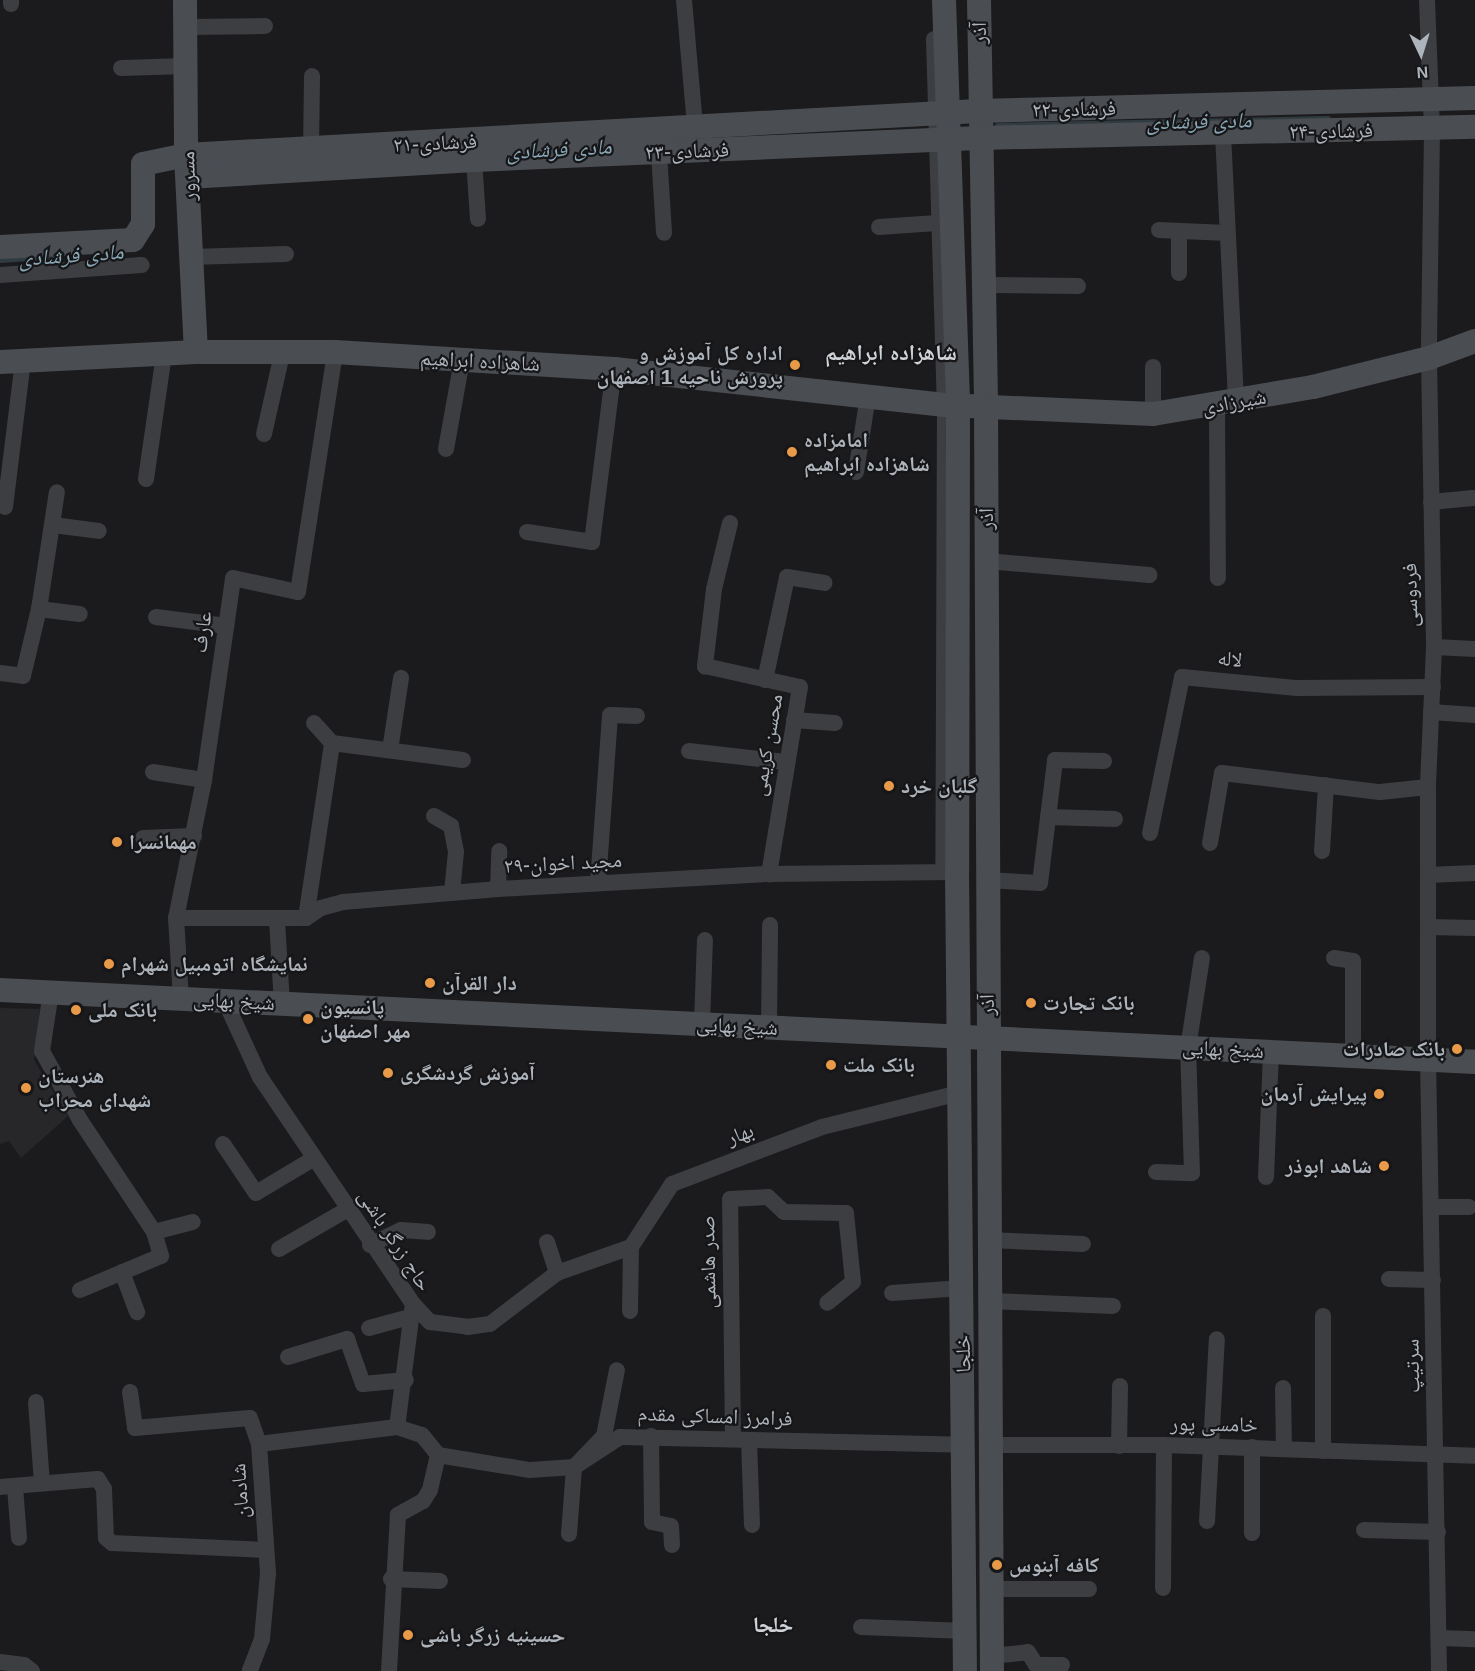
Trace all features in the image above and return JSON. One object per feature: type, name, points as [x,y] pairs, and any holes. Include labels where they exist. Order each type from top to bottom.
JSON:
[{"type":"main road","name":"مسرور","points":[[185,0],[187,166],[196,352]]},
{"type":"main road","name":"آذر","points":[[944,0],[940,140],[952,405],[950,872],[958,1037]]},
{"type":"main road","name":"آذر","points":[[979,0],[978,111],[986,406],[987,1038]]},
{"type":"main road","name":"۲۲-فرشادی","points":[[940,113],[1475,98]]},
{"type":"main road","name":"۲۱-فرشادی","points":[[187,166],[311,150],[940,113]]},
{"type":"main road","name":"۲۴-فرشادی","points":[[940,140],[1475,127]]},
{"type":"main road","name":"۲۳-فرشادی","points":[[187,166],[474,160],[940,140]]},
{"type":"main road","points":[[0,247],[133,240],[143,224],[143,164],[187,166]]},
{"type":"main road","name":"شیرزادی","points":[[952,405],[1153,414],[1227,404],[1429,358],[1475,340]]},
{"type":"main road","name":"شاهزاده ابراهیم","points":[[12,361],[196,352],[334,352],[614,369],[952,405]]},
{"type":"main road","name":"شیخ بهایی","points":[[0,990],[1475,1062]]},
{"type":"main road","name":"خلجا","points":[[958,1037],[965,1671]]},
{"type":"main road","name":"خلجا","points":[[987,1038],[992,1663]]},
{"type":"main road","points":[[960,1162],[988,1161]]},
{"type":"main road","points":[[965,1527],[990,1526]]},
{"type":"street","points":[[684,0],[695,127]]},
{"type":"street","name":"آذر","points":[[934,0],[940,113]]},
{"type":"street","points":[[1427,0],[1430,99]]},
{"type":"street","points":[[186,27],[265,26]]},
{"type":"street","points":[[121,68],[186,66]]},
{"type":"street","points":[[311,150],[312,76]]},
{"type":"street","name":"فردوسی","points":[[1428,1059],[1428,787],[1434,647],[1429,358],[1432,129],[1430,99]]},
{"type":"street","points":[[1218,578],[1227,404],[1227,232],[1223,134]]},
{"type":"street","name":"آذر","points":[[940,140],[937,224],[948,296]]},
{"type":"street","points":[[659,153],[664,233]]},
{"type":"street","points":[[474,160],[478,219]]},
{"type":"street","points":[[879,227],[937,224]]},
{"type":"street","points":[[1159,230],[1227,232]]},
{"type":"street","points":[[1179,231],[1179,273]]},
{"type":"street","points":[[191,257],[286,254]]},
{"type":"street","points":[[0,275],[142,265]]},
{"type":"street","points":[[982,285],[1078,286]]},
{"type":"street","points":[[264,434],[283,351]]},
{"type":"street","name":"عارف","points":[[181,999],[176,918],[204,780],[233,578],[298,592],[334,352]]},
{"type":"street","points":[[146,479],[164,354]]},
{"type":"street","points":[[446,449],[462,360]]},
{"type":"street","points":[[5,507],[12,361]]},
{"type":"street","points":[[1153,367],[1153,414]]},
{"type":"street","points":[[527,532],[592,542],[614,369]]},
{"type":"street","points":[[856,472],[868,396]]},
{"type":"street","points":[[0,673],[23,676],[39,609],[57,492]]},
{"type":"street","points":[[1431,502],[1473,498]]},
{"type":"street","name":"محسن کریمی","points":[[730,523],[714,589],[705,666],[800,687],[785,762],[769,874]]},
{"type":"street","points":[[53,525],[99,531]]},
{"type":"street","points":[[986,561],[1149,575]]},
{"type":"street","points":[[765,680],[787,577],[825,583]]},
{"type":"street","points":[[39,609],[80,614]]},
{"type":"street","points":[[156,617],[226,626]]},
{"type":"street","points":[[1434,647],[1475,649]]},
{"type":"street","name":"لاله","points":[[1150,832],[1182,677],[1297,688],[1432,687]]},
{"type":"street","points":[[390,750],[401,678]]},
{"type":"street","points":[[1431,712],[1475,715]]},
{"type":"street","points":[[598,884],[610,715],[637,716]]},
{"type":"street","points":[[794,720],[835,723]]},
{"type":"street","points":[[314,723],[332,743],[463,760]]},
{"type":"street","points":[[306,918],[332,743]]},
{"type":"street","points":[[689,751],[785,762]]},
{"type":"street","points":[[986,880],[1040,883],[1055,760],[1104,761]]},
{"type":"street","points":[[153,772],[204,780]]},
{"type":"street","points":[[1210,843],[1222,773],[1380,792],[1428,787]]},
{"type":"street","points":[[1322,851],[1326,785]]},
{"type":"street","points":[[434,816],[451,826],[456,852],[452,892]]},
{"type":"street","points":[[1048,817],[1115,819]]},
{"type":"street","points":[[143,838],[194,836]]},
{"type":"street","points":[[498,889],[499,851]]},
{"type":"street","name":"۲۹-مجید اخوان","points":[[176,918],[277,920],[306,918],[321,908],[343,902],[498,889],[769,874],[950,872]]},
{"type":"street","points":[[1428,875],[1475,873]]},
{"type":"street","points":[[277,920],[282,1004]]},
{"type":"street","points":[[769,1027],[770,924]]},
{"type":"street","points":[[1428,927],[1475,928]]},
{"type":"street","points":[[702,1024],[705,940]]},
{"type":"street","points":[[1156,1173],[1192,1173],[1188,1048],[1202,958]]},
{"type":"street","points":[[1334,958],[1353,961],[1353,1056]]},
{"type":"street","points":[[51,992],[42,1051],[80,1120],[154,1232],[161,1256],[80,1290]]},
{"type":"street","name":"حاج زرگر باشی","points":[[225,1001],[260,1077],[413,1310],[406,1380],[397,1427]]},
{"type":"street","points":[[1266,1177],[1271,1052]]},
{"type":"street","name":"سرتیپ","points":[[1428,1059],[1437,1453],[1439,1671]]},
{"type":"street","name":"بهار","points":[[631,1247],[672,1184],[822,1127],[959,1093]]},
{"type":"street","points":[[223,1144],[256,1192],[313,1159]]},
{"type":"street","name":"صدر هاشمی","points":[[741,1439],[730,1199],[768,1197],[784,1212],[846,1213],[853,1282],[827,1303]]},
{"type":"street","points":[[1431,1207],[1469,1207]]},
{"type":"street","points":[[279,1249],[348,1209]]},
{"type":"street","points":[[154,1232],[193,1222]]},
{"type":"street","points":[[370,1245],[401,1230],[428,1232]]},
{"type":"street","points":[[988,1240],[1083,1244]]},
{"type":"street","points":[[547,1242],[557,1273]]},
{"type":"street","points":[[369,1328],[413,1310],[430,1322],[468,1327],[490,1324],[557,1273],[631,1247],[630,1311]]},
{"type":"street","points":[[122,1272],[137,1312]]},
{"type":"street","points":[[1389,1279],[1433,1280]]},
{"type":"street","points":[[892,1293],[962,1288]]},
{"type":"street","points":[[990,1301],[1113,1306]]},
{"type":"street","points":[[1323,1316],[1323,1451]]},
{"type":"street","points":[[1207,1521],[1208,1452],[1212,1447],[1216,1339]]},
{"type":"street","points":[[288,1357],[346,1340],[363,1384],[406,1380]]},
{"type":"street","points":[[569,1534],[574,1467],[604,1436],[617,1370]]},
{"type":"street","points":[[1119,1446],[1120,1386]]},
{"type":"street","points":[[1283,1388],[1284,1449]]},
{"type":"street","points":[[130,1392],[135,1428],[250,1418],[259,1444]]},
{"type":"street","points":[[36,1402],[42,1483]]},
{"type":"street","points":[[389,1671],[391,1579],[398,1515],[423,1501],[430,1490],[438,1455],[422,1435],[397,1427]]},
{"type":"street","name":"شادمان","points":[[250,1671],[262,1639],[266,1550],[259,1444],[397,1427]]},
{"type":"street","points":[[651,1436],[652,1522],[671,1526],[672,1545]]},
{"type":"street","name":"فرامرز امساکی مقدم","points":[[438,1455],[530,1470],[574,1467],[620,1437],[964,1445]]},
{"type":"street","points":[[741,1439],[752,1525]]},
{"type":"street","name":"خامسی پور","points":[[991,1445],[1252,1447],[1475,1456]]},
{"type":"street","points":[[1163,1588],[1164,1445]]},
{"type":"street","points":[[1252,1447],[1252,1533]]},
{"type":"street","points":[[20,1538],[7,1487],[98,1479],[104,1489],[106,1538],[112,1543],[266,1550]]},
{"type":"street","points":[[1364,1530],[1438,1532]]},
{"type":"street","points":[[391,1579],[440,1581]]},
{"type":"street","points":[[991,1589],[1089,1590]]},
{"type":"street","points":[[861,1627],[966,1631]]},
{"type":"street","points":[[1440,1638],[1475,1639]]},
{"type":"street","points":[[992,1663],[1028,1653],[1036,1665],[1062,1665]]},
{"type":"street","points":[[0,1662],[24,1665],[32,1671]]},
{"type":"shaded area","name":"هنرستان شهدای محراب","points":[[0,1008],[40,1009],[34,1060],[68,1116],[21,1158],[9,1141],[0,1144]]},
{"type":"waterway","name":"مادی فرشادی","points":[[997,125],[1328,118]]},
{"type":"waterway","name":"مادی فرشادی","points":[[0,260],[57,256]]},
{"type":"place","name":"اداره کل آموزش و پرورش ناحیه 1 اصفهان","points":[[795,365]]},
{"type":"place","name":"امامزاده شاهزاده ابراهیم","points":[[792,452]]},
{"type":"place","name":"گلبان خرد","points":[[889,786]]},
{"type":"place","name":"مهمانسرا","points":[[117,842]]},
{"type":"place","name":"نمایشگاه اتومبیل شهرام","points":[[109,964]]},
{"type":"place","name":"دار القرآن","points":[[430,983]]},
{"type":"place","name":"بانک تجارت","points":[[1031,1003]]},
{"type":"place","name":"بانک ملی","points":[[76,1010]]},
{"type":"place","name":"پانسیون مهر اصفهان","points":[[308,1019]]},
{"type":"place","name":"بانک صادرات","points":[[1457,1049]]},
{"type":"place","name":"بانک ملت","points":[[831,1065]]},
{"type":"place","name":"آموزش گردشگری","points":[[388,1073]]},
{"type":"place","name":"هنرستان شهدای محراب","points":[[26,1088]]},
{"type":"place","name":"پیرایش آرمان","points":[[1379,1094]]},
{"type":"place","name":"شاهد ابوذر","points":[[1384,1166]]},
{"type":"place","name":"کافه آبنوس","points":[[997,1565]]},
{"type":"place","name":"حسینیه زرگر باشی","points":[[408,1635]]},
{"type":"district","name":"شاهزاده ابراهیم","points":[[891,353]]},
{"type":"district","name":"خلجا","points":[[773,1625]]}]
